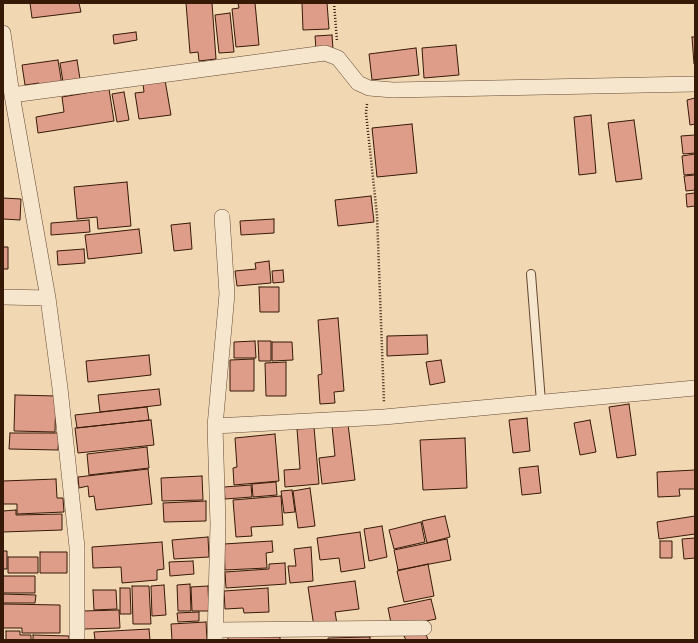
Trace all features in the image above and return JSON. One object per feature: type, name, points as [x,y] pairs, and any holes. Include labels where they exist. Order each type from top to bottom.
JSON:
[{"type":"street","points":[[3,33],[12,95],[48,298],[60,388],[77,547],[78,640]]},
{"type":"street","points":[[12,95],[325,53],[338,58],[358,83],[369,88],[420,90],[695,84]]},
{"type":"street","points":[[222,217],[227,294],[215,426],[218,524],[216,635],[424,628]]},
{"type":"street","points":[[3,297],[48,298]]},
{"type":"street","points":[[215,426],[384,417],[695,388]]},
{"type":"lane","points":[[531,274],[541,402]]},
{"type":"path","points":[[334,3],[338,58]]},
{"type":"path","points":[[369,88],[366,113],[377,215],[384,417]]},
{"type":"building","points":[[30,3],[79,3],[81,12],[32,18]]},
{"type":"building","points":[[186,3],[212,3],[216,59],[199,61],[198,52],[190,53]]},
{"type":"building","points":[[238,3],[255,3],[259,45],[236,47],[232,9],[239,8]]},
{"type":"building","points":[[302,3],[327,3],[329,29],[303,30]]},
{"type":"building","points":[[230,13],[234,52],[219,53],[215,15]]},
{"type":"building","points":[[136,32],[137,40],[114,44],[113,35]]},
{"type":"building","points":[[332,35],[333,49],[316,50],[315,36]]},
{"type":"building","points":[[692,37],[695,37],[695,64],[694,64]]},
{"type":"building","points":[[456,45],[459,75],[424,78],[422,48]]},
{"type":"building","points":[[416,48],[419,75],[372,80],[369,54]]},
{"type":"building","points":[[58,60],[62,85],[40,89],[39,83],[25,85],[22,65]]},
{"type":"building","points":[[77,60],[80,79],[63,82],[60,63]]},
{"type":"building","points":[[165,80],[171,115],[139,119],[135,93],[144,92],[143,84]]},
{"type":"building","points":[[109,89],[114,121],[38,133],[36,117],[64,112],[62,97]]},
{"type":"building","points":[[124,92],[129,120],[117,122],[112,94]]},
{"type":"building","points":[[695,98],[695,124],[690,125],[687,100]]},
{"type":"building","points":[[591,115],[596,173],[579,175],[574,117]]},
{"type":"building","points":[[634,120],[642,179],[616,182],[608,123]]},
{"type":"building","points":[[412,124],[417,173],[377,177],[372,128]]},
{"type":"building","points":[[695,135],[695,153],[683,154],[681,136]]},
{"type":"building","points":[[695,154],[695,174],[684,175],[682,156]]},
{"type":"building","points":[[695,175],[695,190],[686,191],[684,176]]},
{"type":"building","points":[[127,182],[131,226],[98,229],[97,217],[77,219],[74,187]]},
{"type":"building","points":[[695,193],[695,206],[687,207],[686,194]]},
{"type":"building","points":[[371,196],[374,222],[338,226],[335,200]]},
{"type":"building","points":[[3,198],[21,199],[20,220],[3,219]]},
{"type":"building","points":[[274,219],[274,233],[241,235],[240,221]]},
{"type":"building","points":[[89,220],[90,232],[51,235],[51,223]]},
{"type":"building","points":[[190,223],[192,249],[174,251],[171,225]]},
{"type":"building","points":[[139,229],[142,253],[88,259],[85,235]]},
{"type":"building","points":[[3,247],[8,247],[8,269],[3,269]]},
{"type":"building","points":[[84,249],[85,263],[58,265],[57,251]]},
{"type":"building","points":[[269,261],[271,283],[237,286],[235,271],[256,269],[255,263]]},
{"type":"building","points":[[283,270],[284,282],[273,283],[272,271]]},
{"type":"building","points":[[259,287],[279,287],[279,312],[260,312]]},
{"type":"building","points":[[338,318],[344,391],[334,392],[335,403],[320,404],[318,375],[322,374],[318,320]]},
{"type":"building","points":[[427,335],[428,354],[387,356],[387,336]]},
{"type":"building","points":[[255,341],[256,358],[234,358],[234,342]]},
{"type":"building","points":[[258,341],[271,341],[271,361],[259,361]]},
{"type":"building","points":[[272,342],[292,342],[293,360],[272,361]]},
{"type":"building","points":[[149,355],[151,375],[88,382],[86,361]]},
{"type":"building","points":[[254,359],[254,391],[230,391],[230,360]]},
{"type":"building","points":[[441,360],[445,382],[430,385],[426,362]]},
{"type":"building","points":[[286,362],[286,396],[266,396],[265,363]]},
{"type":"building","points":[[159,389],[161,405],[100,412],[98,395]]},
{"type":"building","points":[[15,395],[56,396],[55,432],[14,431]]},
{"type":"building","points":[[629,404],[636,455],[617,458],[609,407]]},
{"type":"building","points":[[147,407],[149,420],[77,428],[75,415]]},
{"type":"building","points":[[527,418],[530,451],[513,453],[509,420]]},
{"type":"building","points":[[151,420],[154,445],[78,453],[75,428]]},
{"type":"building","points":[[590,420],[596,452],[580,455],[574,423]]},
{"type":"building","points":[[348,424],[355,480],[322,484],[319,458],[335,456],[332,426]]},
{"type":"building","points":[[314,427],[319,484],[285,487],[284,470],[300,469],[297,429]]},
{"type":"building","points":[[10,433],[59,433],[58,450],[9,449]]},
{"type":"building","points":[[275,434],[279,481],[234,485],[233,468],[237,467],[235,438]]},
{"type":"building","points":[[465,438],[467,488],[423,490],[420,440]]},
{"type":"building","points":[[147,447],[149,468],[89,475],[87,454]]},
{"type":"building","points":[[538,466],[541,493],[522,495],[519,468]]},
{"type":"building","points":[[148,469],[152,504],[96,510],[94,496],[89,497],[88,486],[79,488],[78,477]]},
{"type":"building","points":[[695,470],[695,489],[679,489],[680,496],[658,497],[657,472]]},
{"type":"building","points":[[202,476],[203,500],[162,501],[161,478]]},
{"type":"building","points":[[56,479],[57,498],[63,498],[64,512],[17,514],[17,504],[3,504],[3,481]]},
{"type":"building","points":[[276,482],[277,495],[253,497],[252,484]]},
{"type":"building","points":[[251,485],[252,497],[225,499],[224,487]]},
{"type":"building","points":[[310,488],[315,526],[298,528],[293,491]]},
{"type":"building","points":[[292,490],[295,512],[284,513],[281,491]]},
{"type":"building","points":[[281,496],[283,525],[251,527],[252,536],[236,537],[233,500]]},
{"type":"building","points":[[206,501],[206,521],[164,522],[163,503]]},
{"type":"building","points":[[16,510],[16,515],[62,514],[62,530],[3,532],[3,511]]},
{"type":"building","points":[[445,516],[450,537],[427,543],[422,521]]},
{"type":"building","points":[[695,516],[695,534],[659,539],[657,522]]},
{"type":"building","points":[[421,522],[425,542],[394,549],[389,530]]},
{"type":"building","points":[[382,526],[387,557],[369,561],[364,529]]},
{"type":"building","points":[[360,532],[365,568],[341,572],[339,558],[320,560],[317,538]]},
{"type":"building","points":[[208,537],[209,557],[174,559],[172,540]]},
{"type":"building","points":[[695,538],[695,558],[684,559],[682,539]]},
{"type":"building","points":[[447,539],[451,560],[398,570],[394,550]]},
{"type":"building","points":[[272,541],[273,552],[266,553],[267,568],[225,570],[224,544]]},
{"type":"building","points":[[660,541],[672,541],[672,558],[660,558]]},
{"type":"building","points":[[162,542],[164,569],[157,570],[157,580],[122,583],[121,567],[93,568],[92,547]]},
{"type":"building","points":[[311,547],[313,581],[290,583],[288,566],[296,566],[294,549]]},
{"type":"building","points":[[3,551],[7,551],[7,569],[3,569]]},
{"type":"building","points":[[40,552],[67,552],[67,573],[40,573]]},
{"type":"building","points":[[8,557],[38,557],[38,573],[8,573]]},
{"type":"building","points":[[193,561],[194,574],[170,576],[169,562]]},
{"type":"building","points":[[285,563],[286,584],[226,588],[225,572],[269,569],[269,564]]},
{"type":"building","points":[[428,564],[434,596],[404,602],[397,571]]},
{"type":"building","points":[[3,576],[35,576],[35,593],[3,593]]},
{"type":"building","points":[[355,581],[359,609],[335,612],[337,624],[314,627],[308,587]]},
{"type":"building","points":[[190,584],[191,611],[178,611],[177,585]]},
{"type":"building","points":[[164,585],[166,615],[152,616],[151,586]]},
{"type":"building","points":[[132,586],[149,586],[151,624],[133,624]]},
{"type":"building","points":[[208,586],[209,611],[192,611],[191,587]]},
{"type":"building","points":[[120,588],[130,588],[131,614],[120,614]]},
{"type":"building","points":[[268,588],[269,612],[244,613],[243,608],[225,609],[224,591]]},
{"type":"building","points":[[93,590],[116,590],[117,609],[94,610]]},
{"type":"building","points":[[3,594],[36,595],[35,603],[3,603]]},
{"type":"building","points":[[431,599],[436,619],[392,628],[388,608]]},
{"type":"building","points":[[3,604],[60,605],[60,633],[22,633],[22,628],[3,628]]},
{"type":"building","points":[[119,610],[120,628],[84,629],[83,611]]},
{"type":"building","points":[[199,612],[199,621],[178,622],[177,613]]},
{"type":"building","points":[[206,622],[207,640],[172,640],[171,624]]},
{"type":"building","points":[[149,629],[150,640],[95,640],[94,632]]},
{"type":"building","points":[[6,631],[20,631],[20,635],[31,635],[31,640],[6,640]]},
{"type":"building","points":[[425,631],[428,640],[406,640],[404,636]]},
{"type":"building","points":[[33,635],[69,636],[69,640],[33,640]]},
{"type":"building","points":[[228,636],[280,637],[280,640],[228,640]]},
{"type":"building","points":[[370,637],[370,640],[328,640],[328,638]]}]
